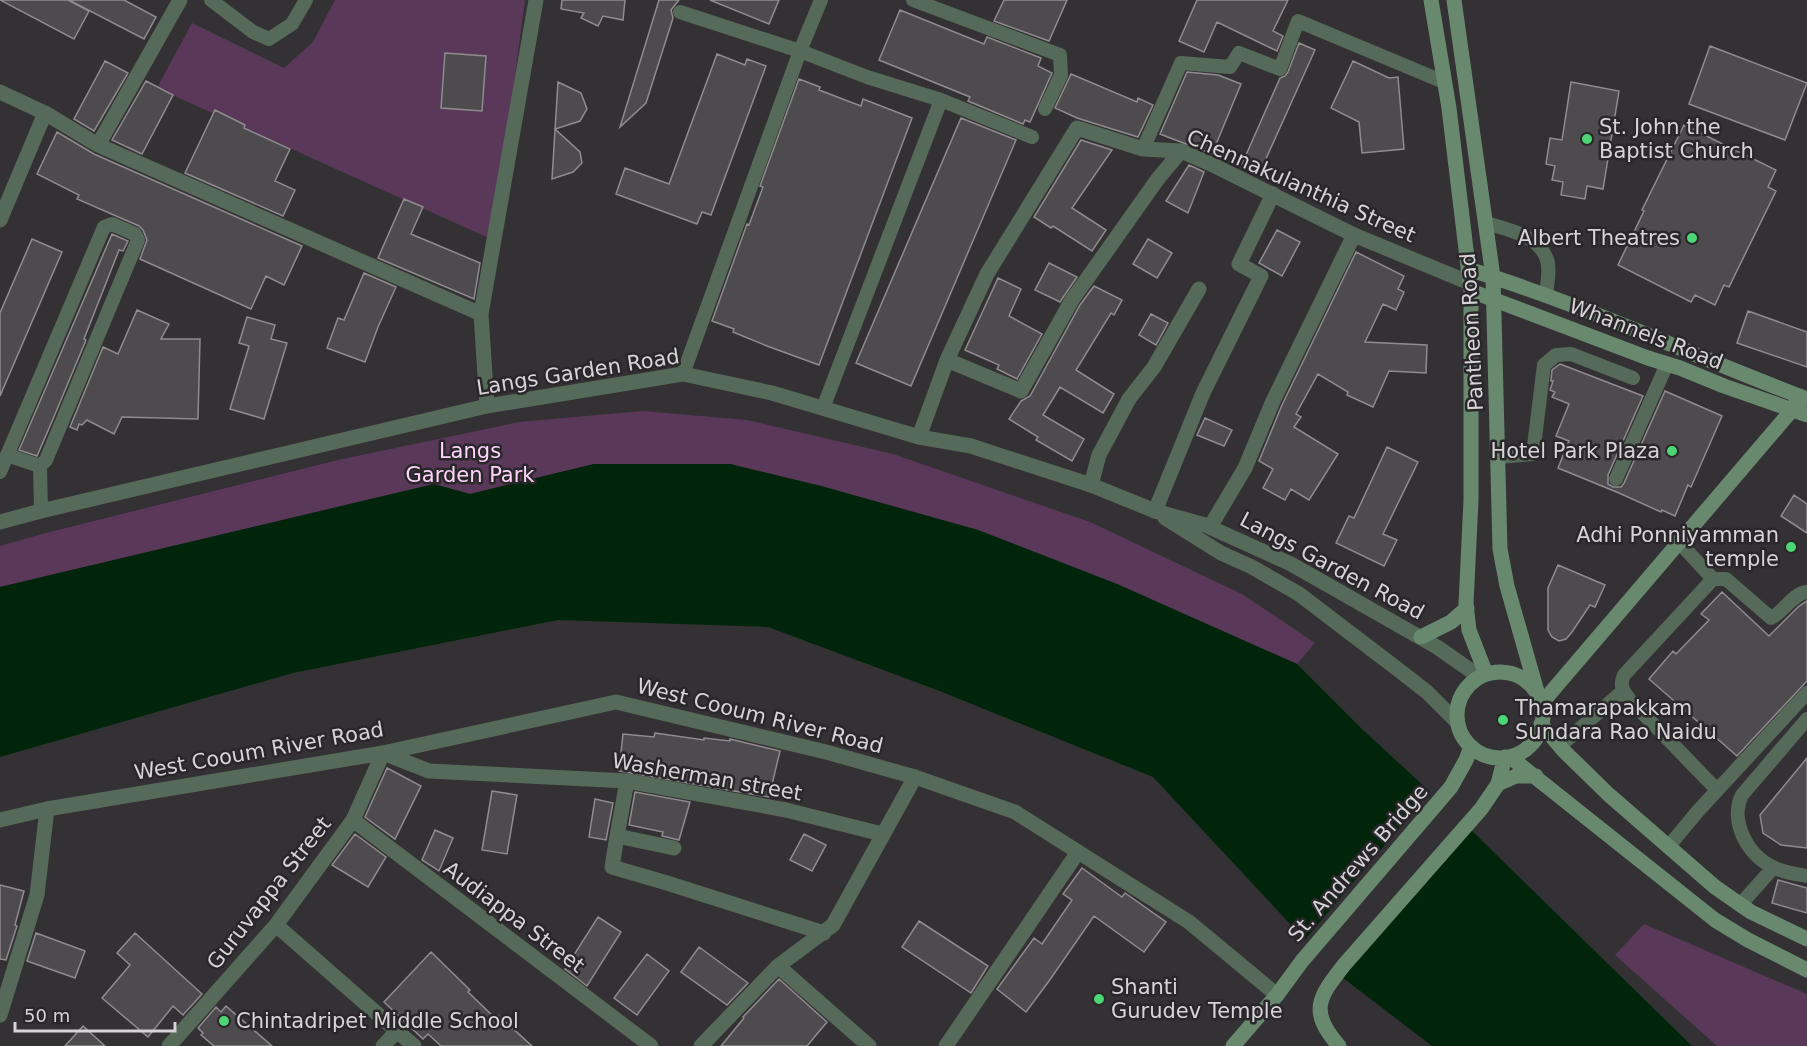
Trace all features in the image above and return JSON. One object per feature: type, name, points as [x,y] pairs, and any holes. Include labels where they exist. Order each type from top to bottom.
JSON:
[{"type":"main road","name":"Pantheon Road","points":[[1431,0],[1470,281],[1472,491],[1467,608],[1469,630],[1483,676]]},
{"type":"main road","name":"Pantheon Road","points":[[1454,0],[1493,277],[1500,549],[1540,700]]},
{"type":"main road","name":"Whannels Road","points":[[1470,281],[1493,277],[1546,295],[1804,397]]},
{"type":"main road","name":"Whannels Road","points":[[1470,281],[1494,299],[1807,415]]},
{"type":"main road","points":[[1540,700],[1804,397]]},
{"type":"main road","points":[[1472,491],[1498,491]]},
{"type":"main road","points":[[1421,637],[1451,622],[1467,608]]},
{"type":"main road","points":[[1496,672],[1516,675],[1532,687],[1540,700],[1542,724],[1538,735],[1521,752],[1507,757],[1487,756],[1471,747],[1462,736],[1457,710],[1461,696],[1469,685],[1483,676],[1496,672]]},
{"type":"main road","points":[[1542,724],[1560,746],[1608,794],[1715,887],[1773,924],[1807,939]]},
{"type":"main road","name":"St. Andrews Bridge","points":[[1233,1046],[1277,995],[1302,961],[1447,793],[1459,774],[1471,747]]},
{"type":"main road","points":[[1507,757],[1536,776],[1691,903],[1748,940],[1807,970]]},
{"type":"main road","points":[[1336,1043],[1319,1011],[1328,986],[1481,809],[1498,784],[1507,757]]},
{"type":"main road","points":[[1498,784],[1516,776],[1536,776]]},
{"type":"street","points":[[98,145],[180,0]]},
{"type":"street","points":[[487,406],[481,314],[536,0]]},
{"type":"street","points":[[0,92],[45,113],[98,145],[481,314]]},
{"type":"street","points":[[0,220],[45,113]]},
{"type":"street","name":"Chennakulanthia Street","points":[[947,360],[987,274],[1077,128],[1143,149],[1181,151],[1354,235],[1470,281]]},
{"type":"street","points":[[919,437],[947,360],[1022,391],[1072,300],[1157,180],[1181,151]]},
{"type":"street","points":[[1155,511],[1203,393],[1261,276],[1239,264],[1273,194]]},
{"type":"street","points":[[1210,527],[1245,468],[1273,401],[1354,235]]},
{"type":"street","points":[[1091,485],[1099,455],[1129,399],[1154,368],[1199,289]]},
{"type":"street","name":"Langs Garden Road","points":[[1,518],[41,511],[487,406],[683,374],[772,393],[919,437],[971,446],[1091,485],[1155,511],[1210,527],[1291,564],[1421,637],[1483,676]]},
{"type":"street","name":"Langs Garden Road","points":[[1155,511],[1221,553],[1252,567],[1299,594],[1427,692],[1458,723]]},
{"type":"street","name":"West Cooum River Road","points":[[0,820],[47,808],[383,753],[616,702],[826,752],[915,777],[1015,812],[1190,922],[1277,995]]},
{"type":"street","name":"Washerman street","points":[[383,753],[429,771],[627,781],[786,810],[882,834]]},
{"type":"street","name":"Guruvappa Street","points":[[169,1046],[276,925],[353,820],[383,753]]},
{"type":"street","points":[[701,1046],[778,966],[833,925],[915,777]]},
{"type":"street","points":[[627,781],[612,867],[824,933]]},
{"type":"street","points":[[0,1015],[37,895],[47,808]]},
{"type":"street","name":"Audiappa Street","points":[[353,820],[651,1046]]},
{"type":"street","points":[[617,836],[674,848]]},
{"type":"street","points":[[946,1046],[1078,852]]},
{"type":"street","points":[[276,925],[414,1046]]},
{"type":"street","points":[[778,966],[869,1046]]},
{"type":"street","points":[[383,1046],[396,1031]]},
{"type":"lane","points":[[212,0],[253,32],[269,39],[292,24],[306,0]]},
{"type":"lane","points":[[683,374],[820,0]]},
{"type":"lane","points":[[912,0],[1060,55],[1062,75],[1045,109]]},
{"type":"lane","points":[[680,12],[800,51],[867,77],[941,100],[1032,136]]},
{"type":"lane","points":[[1143,149],[1181,63],[1230,67],[1239,53],[1280,69],[1298,21],[1444,82]]},
{"type":"lane","points":[[823,408],[941,100]]},
{"type":"lane","points":[[1485,223],[1529,239],[1539,247],[1547,258],[1546,295]]},
{"type":"lane","points":[[0,472],[104,227],[112,225],[135,234],[138,240],[46,460],[40,466],[41,511]]},
{"type":"lane","points":[[1498,457],[1533,454],[1544,365],[1556,355],[1571,354],[1633,378]]},
{"type":"lane","points":[[1616,479],[1667,364]]},
{"type":"lane","points":[[7,455],[40,466]]},
{"type":"lane","points":[[1678,542],[1713,579],[1726,579],[1771,618],[1778,615],[1796,596],[1807,592]]},
{"type":"lane","points":[[1713,579],[1624,675],[1621,683],[1623,691],[1717,790]]},
{"type":"lane","points":[[1560,746],[1623,691]]},
{"type":"lane","points":[[1668,847],[1717,790],[1807,693]]},
{"type":"lane","points":[[1807,719],[1742,795],[1737,805],[1736,815],[1744,840],[1754,852],[1773,868],[1807,876]]},
{"type":"lane","points":[[1740,905],[1773,868]]},
{"type":"green space","points":[[335,0],[525,0],[493,240],[157,88],[192,23],[284,68],[313,42]]},
{"type":"green space","name":"Langs Garden Park","points":[[643,411],[747,420],[893,454],[1090,522],[1242,594],[1315,643],[1297,664],[1117,584],[978,530],[821,486],[730,464],[594,464],[470,494],[434,484],[0,587],[0,546],[42,534],[338,460],[519,422]]},
{"type":"green space","points":[[1644,924],[1807,994],[1807,1046],[1717,1046],[1615,955]]},
{"type":"shaded area","points":[[594,464],[730,464],[821,486],[978,530],[1117,584],[1297,664],[1692,1046],[1432,1046],[1334,971],[1153,777],[937,690],[768,627],[558,620],[293,673],[0,757],[0,587],[434,484],[470,494]]},
{"type":"pier","points":[[1432,789],[1464,818],[1332,974],[1303,942]]},
{"type":"building","points":[[0,0],[68,0],[89,11],[74,39]]},
{"type":"building","points":[[69,0],[124,0],[156,17],[144,39]]},
{"type":"building","points":[[562,0],[625,0],[623,20],[603,16],[598,26],[581,18],[584,13],[561,9]]},
{"type":"building","points":[[659,0],[679,0],[671,10],[673,18],[646,103],[620,127]]},
{"type":"building","points":[[710,0],[779,0],[769,24]]},
{"type":"building","points":[[1004,0],[1067,0],[1049,41],[994,21]]},
{"type":"building","points":[[1197,0],[1288,0],[1273,31],[1283,36],[1277,51],[1217,22],[1204,52],[1179,41]]},
{"type":"building","points":[[900,10],[984,44],[987,37],[1041,58],[1038,66],[1052,73],[1030,122],[1025,120],[1023,124],[968,101],[970,97],[879,60]]},
{"type":"building","points":[[1299,43],[1315,50],[1260,172],[1242,164],[1280,78],[1288,72]]},
{"type":"building","points":[[1710,46],[1807,83],[1785,140],[1689,104]]},
{"type":"building","points":[[445,53],[486,56],[482,111],[441,108]]},
{"type":"building","points":[[717,54],[745,65],[747,59],[766,66],[711,215],[702,212],[697,224],[616,194],[625,168],[669,184]]},
{"type":"building","points":[[105,61],[128,73],[94,131],[74,119]]},
{"type":"building","points":[[1353,61],[1389,78],[1398,77],[1404,149],[1362,153],[1359,122],[1331,108]]},
{"type":"building","points":[[1187,72],[1218,75],[1241,84],[1212,154],[1160,134]]},
{"type":"building","points":[[1071,74],[1137,102],[1138,98],[1153,105],[1138,137],[1077,118],[1055,108]]},
{"type":"building","points":[[799,79],[820,87],[819,90],[861,106],[863,99],[912,118],[819,365],[767,346],[733,332],[734,329],[712,321],[763,187],[760,186]]},
{"type":"building","points":[[146,81],[173,95],[142,154],[112,140]]},
{"type":"building","points":[[558,82],[581,93],[587,109],[580,121],[555,129]]},
{"type":"building","name":"St. John the Baptist Church","points":[[1571,82],[1619,91],[1603,189],[1587,186],[1585,199],[1561,195],[1563,182],[1552,180],[1555,166],[1546,164],[1550,138],[1562,140]]},
{"type":"building","points":[[215,110],[245,125],[244,128],[290,149],[275,181],[295,190],[283,216],[185,173]]},
{"type":"building","points":[[961,118],[1016,140],[911,386],[856,363]]},
{"type":"building","name":"Albert Theatres","points":[[1684,125],[1776,170],[1768,187],[1776,191],[1729,287],[1724,285],[1715,305],[1695,295],[1691,302],[1618,265]]},
{"type":"building","points":[[555,129],[580,152],[582,163],[573,172],[552,179]]},
{"type":"building","points":[[57,132],[94,154],[302,246],[284,285],[266,276],[251,309],[140,259],[147,240],[139,226],[77,199],[79,195],[37,174]]},
{"type":"building","points":[[1081,140],[1112,150],[1072,208],[1106,230],[1092,251],[1053,226],[1051,228],[1034,217]]},
{"type":"building","points":[[1189,165],[1204,172],[1188,213],[1166,201]]},
{"type":"building","points":[[404,199],[423,207],[411,234],[480,263],[474,299],[378,258]]},
{"type":"building","points":[[1277,230],[1300,242],[1282,276],[1259,263]]},
{"type":"building","points":[[112,234],[128,241],[123,251],[119,250],[84,339],[86,340],[53,419],[37,456],[19,450]]},
{"type":"building","points":[[32,239],[62,252],[0,396],[0,313]]},
{"type":"building","points":[[1148,239],[1172,253],[1157,278],[1133,264]]},
{"type":"building","points":[[1356,252],[1404,276],[1398,289],[1404,292],[1396,310],[1383,304],[1365,342],[1427,345],[1426,373],[1389,371],[1373,407],[1347,395],[1348,392],[1318,374],[1296,414],[1301,417],[1294,427],[1338,454],[1309,500],[1291,489],[1285,500],[1263,488],[1273,469],[1259,461],[1282,405]]},
{"type":"building","points":[[1049,263],[1077,277],[1060,302],[1035,290]]},
{"type":"building","points":[[364,273],[396,287],[365,362],[327,348],[338,318],[344,320]]},
{"type":"building","points":[[998,278],[1021,289],[1009,316],[1042,334],[1017,379],[997,369],[999,365],[965,350]]},
{"type":"building","points":[[1094,286],[1122,300],[1114,315],[1111,313],[1076,370],[1114,394],[1103,413],[1060,387],[1043,415],[1084,439],[1072,461],[1036,440],[1038,437],[1009,419],[1021,401],[1030,396],[1080,305]]},
{"type":"building","points":[[137,310],[169,324],[161,339],[200,339],[198,419],[122,417],[114,434],[87,420],[82,425],[79,424],[77,430],[70,427],[103,347],[118,354]]},
{"type":"building","points":[[1748,311],[1807,332],[1807,367],[1737,343]]},
{"type":"building","points":[[1151,314],[1168,323],[1156,345],[1139,335]]},
{"type":"building","points":[[247,317],[275,325],[271,339],[287,343],[264,419],[230,409],[249,346],[239,343]]},
{"type":"building","points":[[1560,364],[1643,396],[1608,475],[1608,484],[1613,487],[1621,487],[1624,483],[1665,391],[1722,416],[1691,487],[1688,485],[1675,516],[1558,468],[1569,441],[1556,436],[1569,404],[1552,397],[1555,392],[1550,390],[1553,381],[1551,381],[1552,370]]},
{"type":"building","points":[[1205,418],[1232,430],[1224,446],[1197,435]]},
{"type":"building","points":[[1387,447],[1418,462],[1383,534],[1397,540],[1384,566],[1336,543],[1349,516],[1354,518]]},
{"type":"building","points":[[1794,495],[1807,504],[1807,533],[1781,516]]},
{"type":"building","points":[[1558,565],[1605,585],[1595,607],[1590,605],[1566,639],[1559,641],[1552,637],[1548,630],[1548,588]]},
{"type":"building","points":[[1722,592],[1769,636],[1807,601],[1807,681],[1737,756],[1649,679],[1673,651],[1676,654],[1709,620],[1701,614]]},
{"type":"building","points":[[655,733],[704,740],[704,738],[730,741],[730,739],[780,751],[769,797],[619,771],[623,734],[654,737]]},
{"type":"building","points":[[1807,758],[1807,848],[1781,845],[1763,833],[1760,815]]},
{"type":"building","points":[[387,768],[421,786],[395,839],[365,817]]},
{"type":"building","points":[[492,791],[517,795],[507,854],[482,850]]},
{"type":"building","points":[[635,792],[690,802],[679,840],[662,836],[663,832],[629,825]]},
{"type":"building","points":[[595,799],[613,803],[606,840],[589,837]]},
{"type":"building","points":[[435,830],[453,838],[439,871],[422,860]]},
{"type":"building","points":[[355,834],[386,857],[368,887],[332,865]]},
{"type":"building","points":[[804,834],[826,845],[812,871],[790,860]]},
{"type":"building","points":[[1082,868],[1122,897],[1125,893],[1166,922],[1144,952],[1094,916],[1026,1012],[997,989],[1034,938],[1042,944],[1072,900],[1063,894]]},
{"type":"building","points":[[1778,880],[1807,888],[1807,913],[1772,903]]},
{"type":"building","points":[[0,885],[24,891],[15,925],[17,926],[6,960],[0,959]]},
{"type":"building","points":[[598,917],[621,932],[587,986],[565,969]]},
{"type":"building","points":[[919,921],[988,966],[971,993],[902,947]]},
{"type":"building","points":[[36,933],[85,951],[75,978],[27,961]]},
{"type":"building","points":[[135,933],[202,994],[183,1015],[173,1006],[148,1037],[102,998],[130,965],[117,953]]},
{"type":"building","points":[[699,947],[748,983],[727,1005],[681,972]]},
{"type":"building","points":[[431,952],[495,1018],[498,1015],[532,1046],[441,1046],[428,1034],[423,1039],[384,1002]]},
{"type":"building","points":[[647,954],[669,971],[637,1015],[614,998]]},
{"type":"building","points":[[779,979],[827,1022],[807,1046],[721,1046],[743,1017]]},
{"type":"building","points":[[226,1006],[272,1046],[214,1046],[201,1035],[203,1033],[198,1028],[216,1007],[221,1012]]},
{"type":"building","points":[[83,1026],[105,1046],[65,1046]]},
{"type":"place","name":"St. John the Baptist Church","points":[[1587,139]]},
{"type":"place","name":"Albert Theatres","points":[[1692,238]]},
{"type":"place","name":"Hotel Park Plaza","points":[[1672,451]]},
{"type":"place","name":"Adhi Ponniyamman temple","points":[[1791,547]]},
{"type":"place","name":"Thamarapakkam Sundara Rao Naidu","points":[[1503,720]]},
{"type":"place","name":"Shanti Gurudev Temple","points":[[1099,999]]},
{"type":"place","name":"Chintadripet Middle School","points":[[224,1021]]}]
